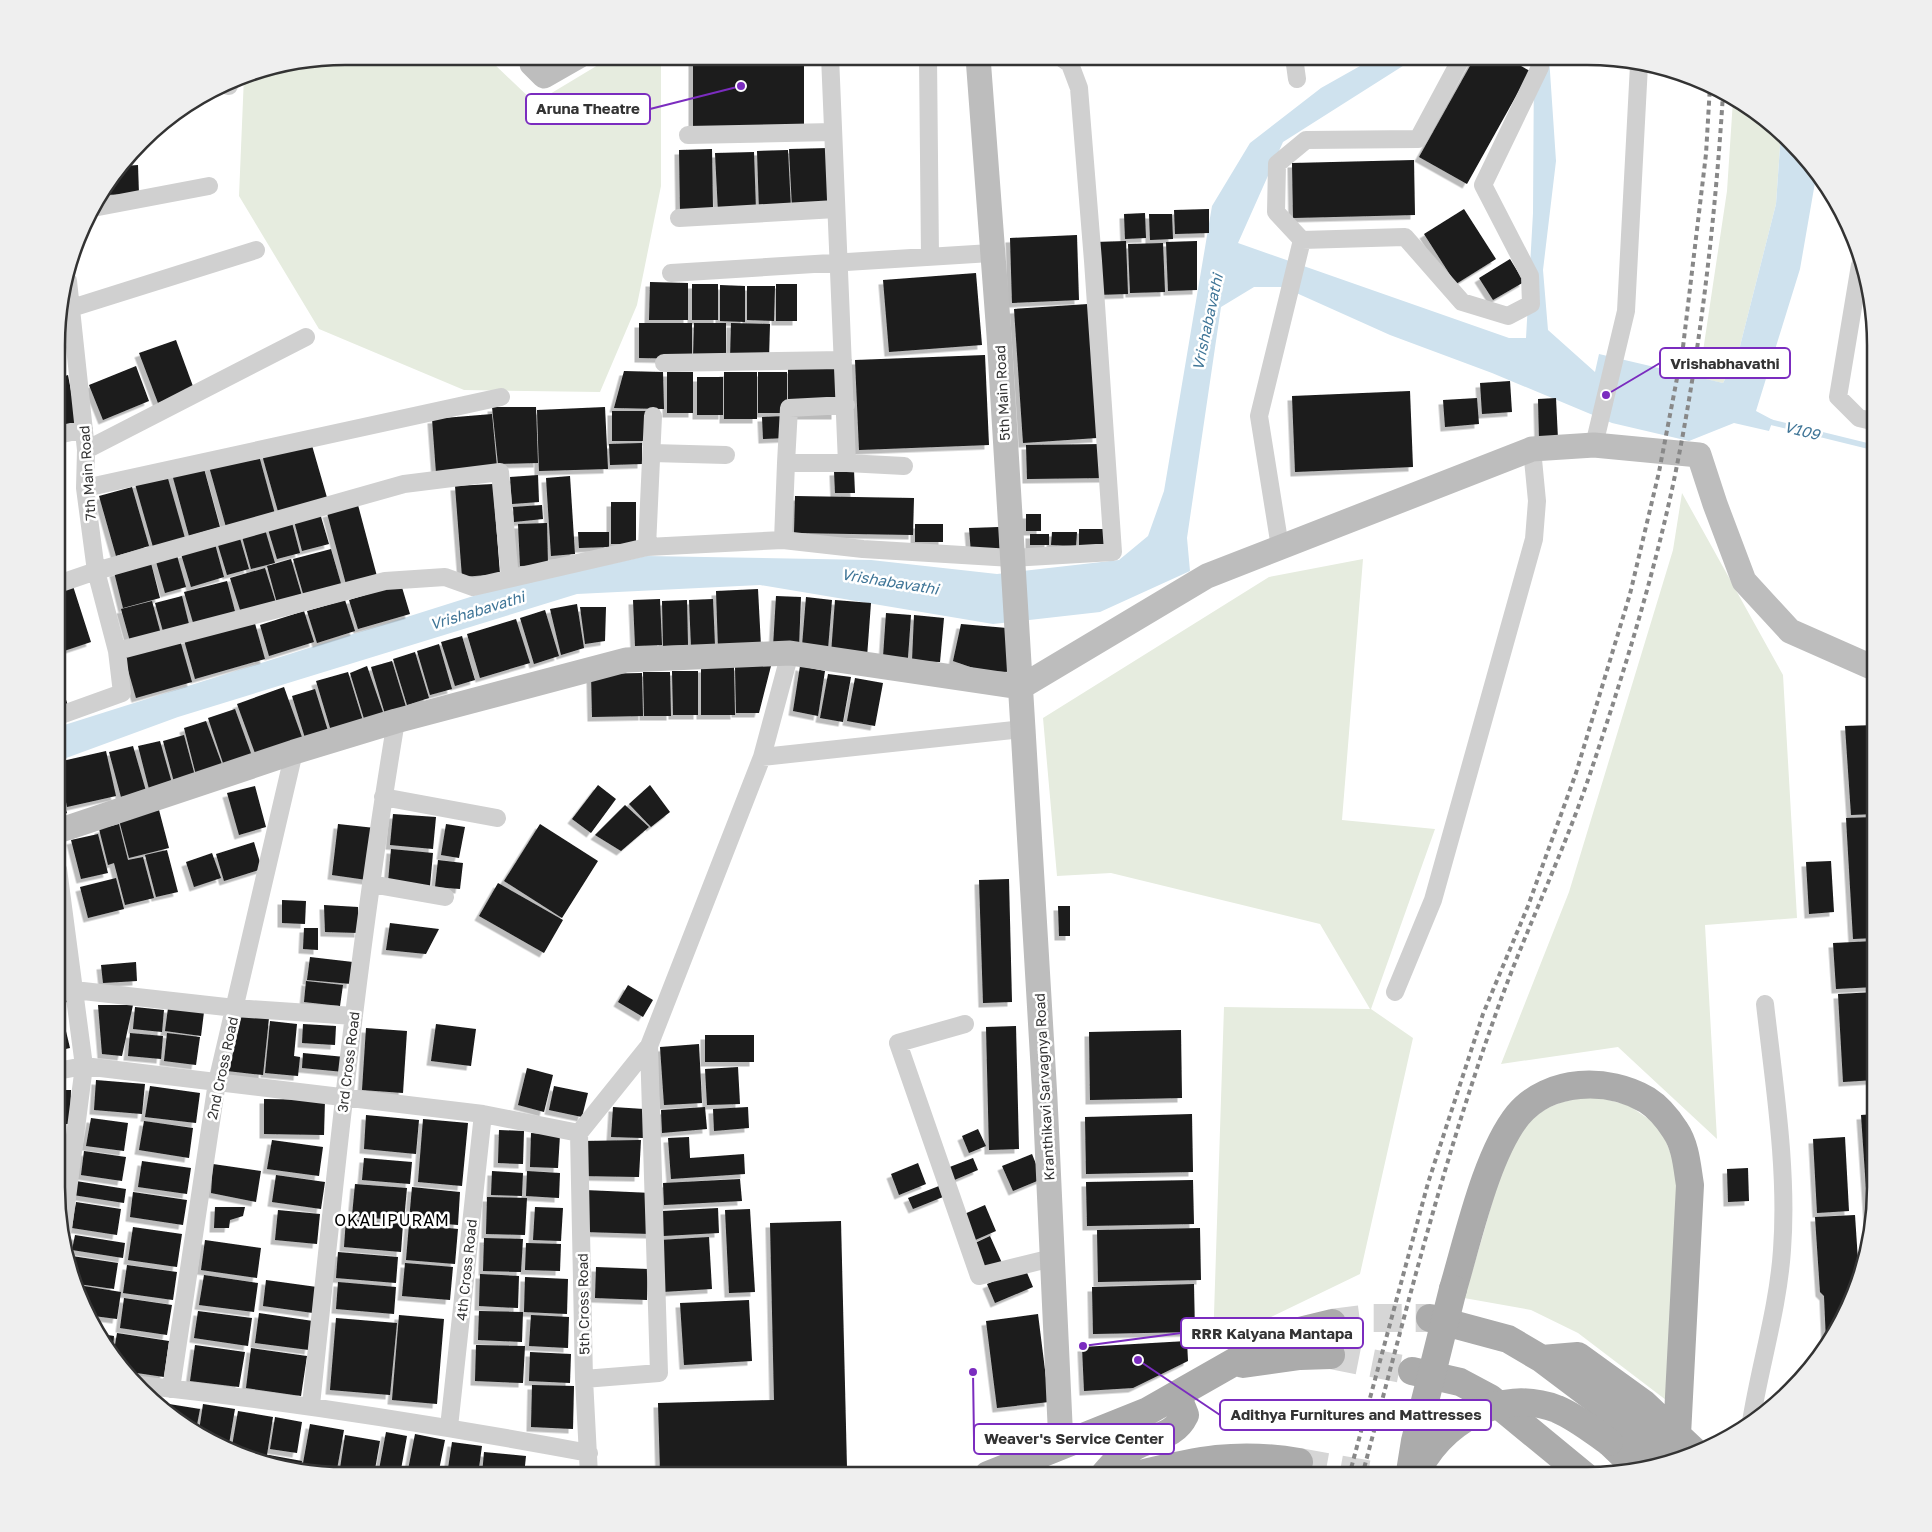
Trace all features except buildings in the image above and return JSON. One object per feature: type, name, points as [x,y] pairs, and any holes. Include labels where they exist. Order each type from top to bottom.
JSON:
[{"type":"main road","points":[[1410,1467],[1415,1440],[1453,1289],[1492,1160],[1504,1136],[1519,1114],[1537,1099],[1560,1088],[1587,1084],[1610,1086],[1631,1092],[1649,1101],[1664,1115],[1676,1132],[1683,1147],[1690,1185],[1677,1435]]},
{"type":"main road","points":[[1430,1318],[1508,1338],[1542,1359],[1627,1423],[1656,1451]]},
{"type":"main road","points":[[1009,1467],[1060,1445],[1135,1417],[1264,1345],[1299,1330],[1332,1324]]},
{"type":"main road","points":[[1222,1367],[1300,1356],[1331,1356]]},
{"type":"main road","points":[[1542,1359],[1578,1356],[1643,1403],[1690,1447]]},
{"type":"main road","points":[[1412,1371],[1460,1382],[1490,1398],[1574,1467]]},
{"type":"main road","points":[[1113,1467],[1133,1447],[1165,1436],[1180,1425],[1185,1415],[1177,1395]]},
{"type":"main road","points":[[1420,1467],[1430,1448],[1468,1415],[1510,1402],[1533,1403],[1556,1409],[1574,1417],[1609,1442],[1631,1464]]},
{"type":"main road","points":[[1174,1467],[1216,1458],[1244,1456],[1299,1462]]},
{"type":"street","points":[[533,65],[544,76],[563,65]]},
{"type":"street","points":[[830,65],[847,462]]},
{"type":"street","points":[[928,65],[930,257]]},
{"type":"street","name":"5th Main Road","points":[[979,65],[991,253],[999,335],[1023,729]]},
{"type":"street","points":[[117,651],[385,581],[445,577],[473,587],[647,547],[783,540],[863,549],[1012,558],[1113,552],[1079,88],[1070,65]]},
{"type":"street","points":[[1295,65],[1297,79]]},
{"type":"street","points":[[1458,65],[1418,139],[1306,140],[1277,164],[1276,212],[1302,240],[1405,238],[1462,302],[1508,316],[1531,304],[1530,276],[1483,185],[1540,65]]},
{"type":"street","points":[[1594,445],[1626,311],[1639,70]]},
{"type":"street","points":[[688,135],[833,132]]},
{"type":"street","points":[[102,206],[209,186]]},
{"type":"street","points":[[679,218],[836,209]]},
{"type":"street","points":[[1280,547],[1259,416],[1302,240]]},
{"type":"street","points":[[67,309],[256,250]]},
{"type":"street","points":[[671,273],[991,253]]},
{"type":"street","points":[[1858,277],[1838,398],[1859,418],[1867,420]]},
{"type":"street","name":"7th Main Road","points":[[65,713],[122,693],[117,651],[96,571],[85,488],[86,450],[84,429],[66,319]]},
{"type":"street","points":[[86,450],[306,337]]},
{"type":"street","points":[[664,363],[843,360]]},
{"type":"street","points":[[85,488],[500,397]]},
{"type":"street","points":[[783,540],[789,408],[846,405]]},
{"type":"street","points":[[647,547],[653,416]]},
{"type":"street","points":[[65,433],[84,429]]},
{"type":"street","points":[[65,829],[294,752],[396,721],[626,660],[790,653],[1021,687],[1208,576],[1532,449],[1594,445],[1699,455],[1744,581],[1790,631],[1867,665]]},
{"type":"street","points":[[1395,992],[1434,900],[1534,539],[1537,501],[1532,449]]},
{"type":"street","points":[[652,453],[726,455]]},
{"type":"street","points":[[786,463],[847,462],[904,466]]},
{"type":"street","points":[[65,582],[96,571],[404,484],[500,472],[510,578]]},
{"type":"street","points":[[65,1070],[84,1066],[483,1114],[579,1133],[649,1046],[762,756],[790,653]]},
{"type":"street","name":"3rd Cross Road","points":[[311,1405],[343,1098],[383,797],[396,721]]},
{"type":"street","points":[[762,756],[1023,729]]},
{"type":"street","name":"Kranthikavi Sarvagnya Road","points":[[1023,729],[1045,1099],[1060,1445]]},
{"type":"street","name":"2nd Cross Road","points":[[171,1389],[217,1082],[294,752]]},
{"type":"street","points":[[383,797],[497,818]]},
{"type":"street","points":[[371,884],[445,897]]},
{"type":"street","points":[[65,947],[74,990],[84,1066],[66,1205]]},
{"type":"street","points":[[74,990],[235,1008],[354,1016]]},
{"type":"street","points":[[1753,1412],[1777,1300],[1782,1250],[1783,1195],[1766,1004]]},
{"type":"street","points":[[966,1024],[898,1043],[979,1276],[1052,1258]]},
{"type":"street","points":[[584,1379],[659,1373],[649,1046]]},
{"type":"street","name":"4th Cross Road","points":[[449,1427],[483,1114]]},
{"type":"street","name":"5th Cross Road","points":[[579,1133],[584,1379],[589,1467]]},
{"type":"street","points":[[148,1386],[311,1405],[449,1427],[589,1453]]},
{"type":"shaded area","points":[[345,65],[495,65],[535,103],[598,65],[661,65],[661,186],[637,305],[600,392],[464,390],[319,329],[239,196],[244,84],[291,70],[309,67]]},
{"type":"shaded area","points":[[1733,106],[1757,123],[1780,143],[1776,204],[1738,354],[1723,383],[1699,378],[1727,191]]},
{"type":"shaded area","points":[[1682,493],[1783,675],[1797,918],[1705,925],[1717,1139],[1618,1047],[1501,1064],[1569,892],[1673,550]]},
{"type":"shaded area","points":[[1363,559],[1342,820],[1435,829],[1371,1009],[1413,1038],[1360,1274],[1213,1345],[1224,1007],[1370,1009],[1320,924],[1111,873],[1057,876],[1043,718],[1269,577]]},
{"type":"shaded area","points":[[1597,1097],[1628,1105],[1653,1122],[1663,1134],[1680,1177],[1666,1400],[1578,1333],[1531,1310],[1464,1298],[1504,1166],[1522,1131],[1534,1117],[1551,1107],[1571,1100]]},
{"type":"water","name":"Vrishabavathi","points":[[1362,65],[1404,65],[1283,142],[1238,243],[1509,338],[1526,338],[1533,213],[1534,65],[1550,65],[1556,161],[1543,270],[1548,330],[1595,372],[1599,354],[1723,383],[1738,354],[1776,204],[1780,143],[1815,183],[1800,269],[1756,411],[1773,420],[1769,431],[1734,423],[1689,441],[1612,423],[1492,373],[1390,335],[1283,287],[1254,287],[1221,307],[1187,538],[1190,571],[1100,612],[993,624],[760,585],[577,594],[178,717],[65,758],[65,725],[486,592],[646,556],[871,560],[997,574],[1119,560],[1148,536],[1164,491],[1212,206],[1250,143],[1321,88]]},
{"type":"waterway","name":"V109","points":[[1766,421],[1867,446]]},
{"type":"tunnel","points":[[1332,1323],[1370,1318],[1430,1318]]},
{"type":"tunnel","points":[[1331,1355],[1412,1371]]},
{"type":"tunnel","points":[[1299,1462],[1327,1467]]},
{"type":"railway","points":[[1351,1467],[1428,1183],[1483,1014],[1528,906],[1576,773],[1630,594],[1659,472],[1683,347],[1706,154],[1710,93]]},
{"type":"railway","points":[[1364,1467],[1440,1189],[1475,1075],[1505,988],[1591,771],[1626,663],[1657,554],[1674,480],[1699,336],[1716,191],[1723,100]]},
{"type":"place","name":"Aruna Theatre","points":[[741,86]]},
{"type":"place","name":"Vrishabhavathi","points":[[1606,395]]},
{"type":"place","name":"RRR Kalyana Mantapa","points":[[1083,1346]]},
{"type":"place","name":"Adithya Furnitures and Mattresses","points":[[1138,1360]]},
{"type":"place","name":"Weaver's Service Center","points":[[973,1372]]},
{"type":"district","name":"OKALIPURAM","points":[[392,1220]]}]
